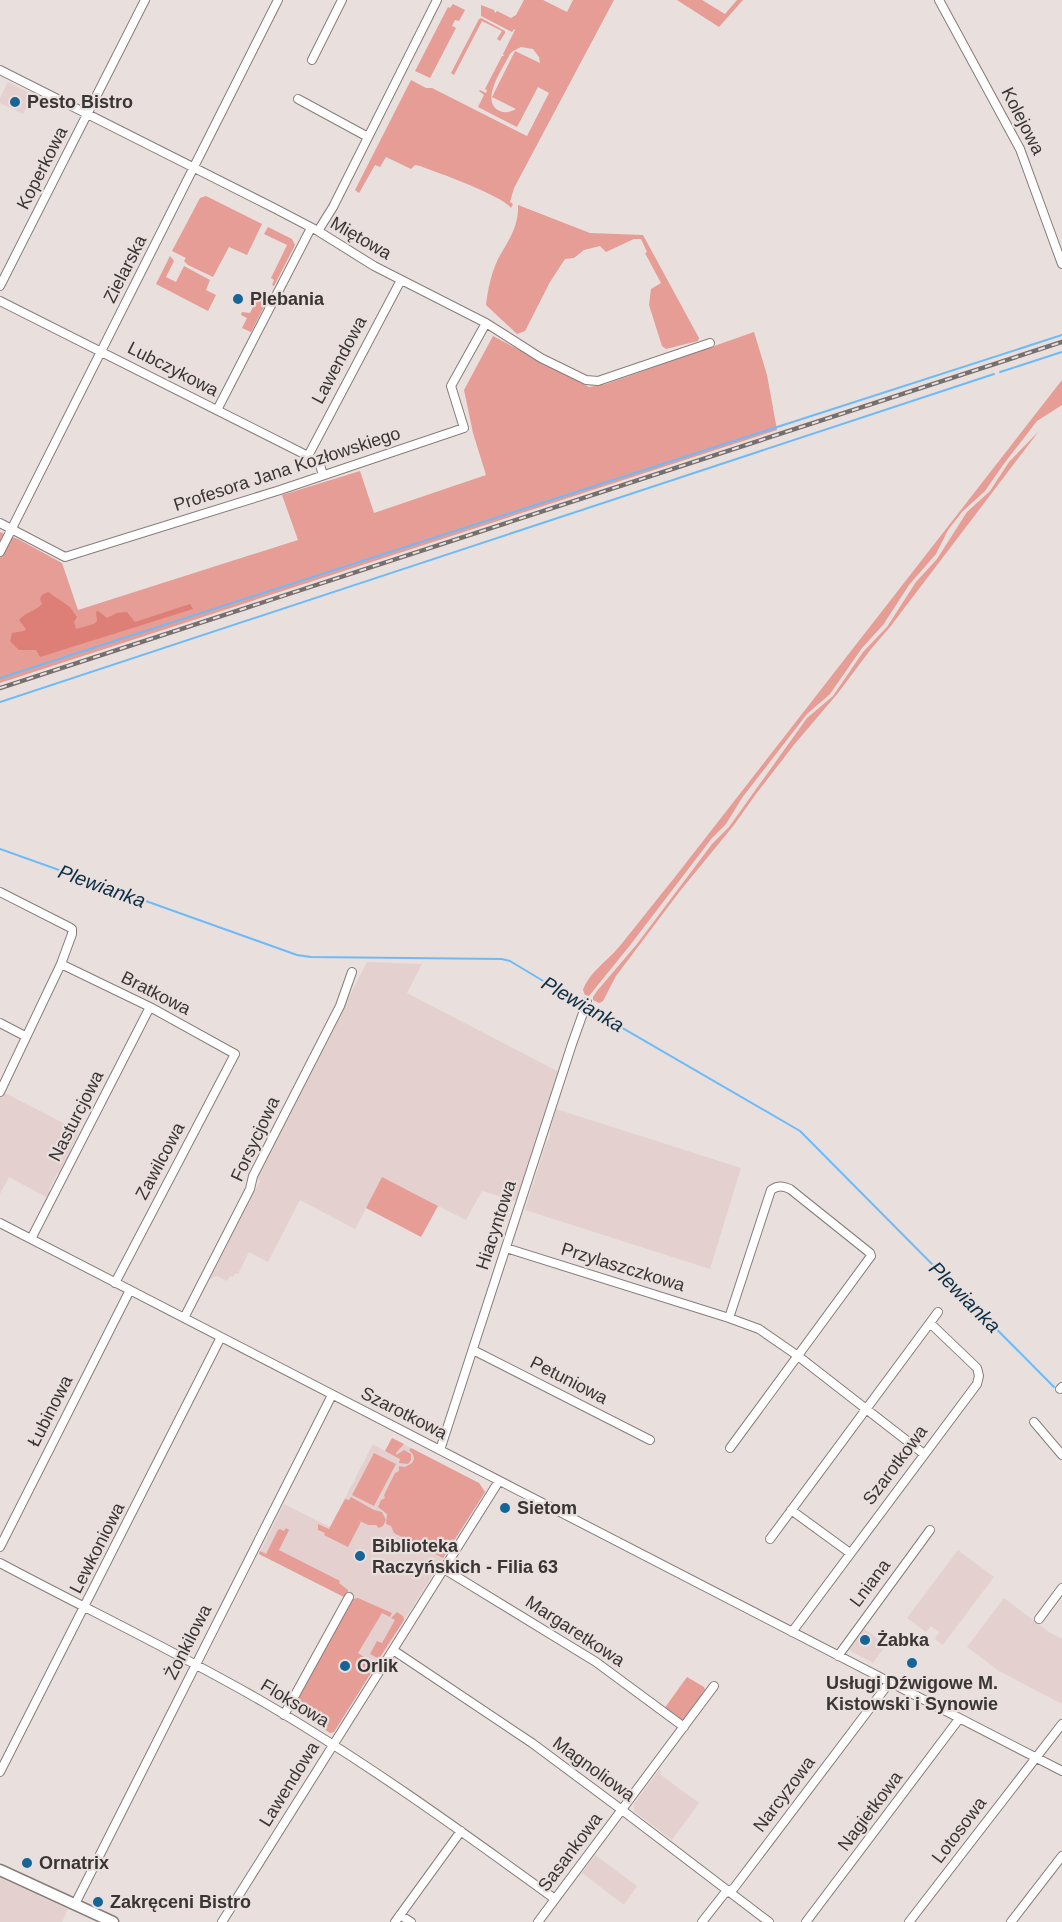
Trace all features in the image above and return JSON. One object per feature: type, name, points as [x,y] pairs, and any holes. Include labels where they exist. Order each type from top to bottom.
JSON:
[{"type":"street","name":"Koperkowa","points":[[0,286],[145,0]]},
{"type":"street","name":"Zielarska","points":[[0,552],[278,0]]},
{"type":"street","points":[[312,60],[342,0]]},
{"type":"street","points":[[217,410],[315,230],[333,207],[437,0]]},
{"type":"street","name":"Kolejowa","points":[[939,0],[1020,149],[1062,264]]},
{"type":"street","name":"Miętowa","points":[[0,70],[315,230],[374,266],[486,323],[542,358],[586,380],[598,381],[710,343]]},
{"type":"street","points":[[298,99],[368,136]]},
{"type":"street","name":"Lawendowa","points":[[308,456],[401,280]]},
{"type":"street","name":"Lubczykowa","points":[[0,301],[308,456],[320,465],[323,475]]},
{"type":"street","name":"Profesora Jana Kozłowskiego","points":[[0,523],[65,557],[464,428],[451,386],[486,323]]},
{"type":"street","points":[[0,892],[72,929],[72,939],[61,964],[0,1092]]},
{"type":"street","name":"Bratkowa","points":[[61,964],[150,1007],[235,1054]]},
{"type":"street","name":"Forsycjowa","points":[[184,1318],[340,1006],[352,972]]},
{"type":"street","name":"Hiacyntowa","points":[[440,1450],[586,1006]]},
{"type":"street","name":"Nasturcjowa","points":[[31,1239],[150,1007]]},
{"type":"street","points":[[0,1023],[26,1036]]},
{"type":"street","name":"Zawilcowa","points":[[115,1283],[235,1054]]},
{"type":"street","points":[[729,1318],[771,1190],[777,1186],[786,1187],[869,1251],[871,1255],[730,1448]]},
{"type":"street","name":"Szarotkowa","points":[[1,1227],[31,1239],[1062,1771]]},
{"type":"street","name":"Przylaszczkowa","points":[[506,1248],[759,1329],[798,1356],[924,1454]]},
{"type":"street","name":"Łubinowa","points":[[0,1547],[130,1290]]},
{"type":"street","points":[[770,1539],[938,1312]]},
{"type":"street","name":"Szarotkowa","points":[[792,1632],[977,1384],[979,1376],[977,1368],[930,1323]]},
{"type":"street","name":"Lewkoniowa","points":[[0,1772],[221,1337]]},
{"type":"street","name":"Petuniowa","points":[[473,1350],[650,1440]]},
{"type":"street","name":"Żonkilowa","points":[[75,1904],[332,1395]]},
{"type":"street","points":[[1034,1422],[1062,1455]]},
{"type":"street","name":"Lawendowa","points":[[222,1922],[499,1481]]},
{"type":"street","points":[[791,1510],[850,1553]]},
{"type":"street","name":"Lniana","points":[[838,1656],[930,1530]]},
{"type":"street","name":"Floksowa","points":[[0,1563],[195,1665],[284,1715],[462,1831],[555,1899]]},
{"type":"street","name":"Margaretkowa","points":[[444,1569],[596,1662],[684,1727]]},
{"type":"street","points":[[1039,1619],[1062,1588]]},
{"type":"street","points":[[284,1715],[349,1597]]},
{"type":"street","name":"Magnoliowa","points":[[393,1650],[532,1743],[769,1922]]},
{"type":"street","name":"Narcyzowa","points":[[702,1922],[721,1897],[730,1892],[889,1683]]},
{"type":"street","name":"Sasankowa","points":[[538,1922],[714,1686]]},
{"type":"street","name":"Nagietkowa","points":[[806,1922],[959,1719]]},
{"type":"street","name":"Lotosowa","points":[[909,1922],[1062,1724]]},
{"type":"street","points":[[411,1922],[397,1919],[462,1831]]},
{"type":"street","points":[[1011,1922],[1062,1856]]},
{"type":"street","points":[[0,1870],[113,1922]]},
{"type":"shaded area","points":[[524,0],[543,0],[567,12],[573,0],[614,0],[514,188],[510,202],[513,204],[511,208],[495,197],[469,185],[420,166],[415,165],[411,169],[386,157],[380,167],[375,165],[359,193],[355,190],[411,80],[426,88],[432,88],[527,136],[549,93],[538,87],[517,127],[478,107],[484,95],[479,91],[486,93],[485,89],[504,56],[515,30],[512,32],[481,16],[481,5],[511,18],[516,15]],"holes":[[[521,47],[533,49],[540,63],[515,51],[492,97],[516,109],[507,112],[498,110],[493,105],[491,98],[492,91],[510,54]]]},
{"type":"shaded area","points":[[677,0],[702,0],[725,14],[737,0],[743,0],[719,27]]},
{"type":"shaded area","points":[[453,4],[465,10],[459,21],[455,20],[452,26],[456,28],[430,78],[415,71],[448,7],[450,8]]},
{"type":"shaded area","points":[[481,18],[505,31],[505,33],[500,41],[497,39],[502,31],[482,21],[454,75],[451,73]]},
{"type":"shaded area","points":[[8,82],[33,95],[23,114],[0,103]]},
{"type":"shaded area","points":[[206,196],[262,224],[247,255],[229,247],[213,277],[188,265],[184,261],[186,258],[172,251],[200,198]]},
{"type":"shaded area","points":[[518,205],[590,233],[643,235],[699,338],[698,341],[666,349],[662,346],[649,305],[651,289],[661,283],[645,253],[647,252],[641,239],[634,239],[606,252],[600,246],[584,250],[574,258],[565,259],[550,282],[525,331],[517,334],[486,305],[493,270],[515,227]]},
{"type":"shaded area","points":[[268,227],[292,239],[295,245],[274,286],[272,285],[274,280],[271,278],[287,245],[264,234]]},
{"type":"shaded area","points":[[170,256],[174,261],[166,277],[176,282],[184,266],[210,280],[206,290],[216,295],[208,311],[156,284]]},
{"type":"shaded area","points":[[257,299],[266,303],[251,332],[242,328],[247,318],[241,315],[242,312],[250,313]]},
{"type":"shaded area","points":[[754,332],[767,375],[777,430],[0,683],[0,532],[62,563],[78,610],[298,540],[282,495],[360,471],[374,513],[486,475],[473,433],[464,390],[493,336],[589,387],[606,384]]},
{"type":"shaded area","points":[[1062,380],[1062,405],[1037,421],[985,491],[962,512],[948,530],[936,554],[909,585],[883,625],[862,648],[830,694],[807,714],[742,798],[726,824],[712,838],[589,996],[585,995],[583,990],[589,978],[619,947],[675,877]]},
{"type":"shaded area","points":[[1039,431],[890,627],[793,746],[734,825],[680,891],[616,976],[603,1001],[599,1003],[593,1000],[597,991],[637,944],[712,844],[729,827],[807,718],[833,696],[863,652],[887,627],[916,582],[937,559],[967,512],[990,491],[1009,462]]},
{"type":"shaded area","points":[[48,592],[70,607],[77,617],[74,622],[76,629],[94,624],[97,621],[96,612],[98,611],[107,618],[117,613],[127,612],[135,622],[190,604],[193,609],[40,657],[36,650],[19,650],[10,641],[12,633],[26,629],[19,620],[42,604],[40,599],[42,595]]},
{"type":"shaded area","points":[[367,962],[422,964],[407,993],[559,1072],[516,1201],[482,1191],[466,1220],[382,1178],[355,1229],[300,1200],[268,1262],[249,1252],[238,1274],[230,1276],[227,1281],[217,1276],[209,1279],[260,1181],[256,1178]]},
{"type":"shaded area","points":[[3,1092],[79,1131],[60,1173],[57,1174],[49,1189],[48,1198],[9,1177],[0,1194],[0,1097]]},
{"type":"shaded area","points":[[556,1109],[741,1168],[710,1269],[525,1210],[550,1136]]},
{"type":"shaded area","points":[[382,1177],[438,1206],[421,1237],[366,1208]]},
{"type":"shaded area","points":[[392,1438],[479,1483],[485,1492],[400,1627],[382,1643],[378,1641],[370,1654],[379,1659],[337,1726],[354,1600],[259,1554],[284,1504],[330,1527],[373,1444],[385,1451]]},
{"type":"shaded area","points":[[392,1438],[404,1444],[396,1455],[404,1450],[411,1454],[408,1464],[399,1463],[400,1459],[385,1451]]},
{"type":"shaded area","points":[[411,1448],[479,1483],[485,1492],[443,1558],[394,1533],[391,1526],[386,1524],[387,1514],[378,1507],[381,1500],[385,1498],[384,1495],[395,1473],[399,1471],[399,1466],[405,1467],[412,1463],[414,1457],[409,1450]]},
{"type":"shaded area","points":[[374,1453],[396,1464],[374,1506],[352,1495]]},
{"type":"shaded area","points":[[351,1497],[382,1512],[386,1520],[379,1528],[356,1519],[361,1522],[348,1547],[324,1535],[325,1533],[318,1530],[318,1524],[329,1529],[345,1499],[349,1500]]},
{"type":"shaded area","points":[[286,1528],[289,1530],[279,1550],[340,1581],[339,1583],[348,1590],[344,1597],[259,1554],[260,1551],[266,1554],[278,1530],[284,1531]]},
{"type":"shaded area","points":[[958,1550],[994,1577],[943,1645],[935,1639],[939,1632],[931,1626],[926,1632],[907,1618]]},
{"type":"shaded area","points":[[358,1598],[392,1613],[390,1617],[382,1613],[358,1653],[376,1665],[334,1732],[330,1733],[292,1708],[353,1599]]},
{"type":"shaded area","points":[[1004,1598],[1062,1639],[1062,1704],[999,1671],[967,1647]]},
{"type":"shaded area","points":[[397,1612],[403,1616],[404,1620],[379,1659],[370,1654],[377,1641],[382,1643],[395,1620],[391,1618]]},
{"type":"shaded area","points":[[862,1627],[886,1645],[873,1663],[845,1648]]},
{"type":"shaded area","points":[[687,1677],[704,1687],[705,1690],[682,1721],[664,1709]]},
{"type":"shaded area","points":[[660,1769],[661,1775],[699,1803],[672,1840],[634,1811],[634,1804]]},
{"type":"shaded area","points":[[595,1855],[637,1886],[624,1905],[582,1873]]},
{"type":"shaded area","points":[[0,1878],[68,1909],[62,1922],[0,1922]]},
{"type":"waterway","points":[[0,678],[1062,335]]},
{"type":"waterway","points":[[1000,372],[1062,352]]},
{"type":"waterway","points":[[0,702],[994,374]]},
{"type":"waterway","name":"Plewianka","points":[[0,849],[297,955],[502,959],[510,961],[583,1005]]},
{"type":"waterway","name":"Plewianka","points":[[588,1008],[800,1131],[1054,1387]]},
{"type":"railway","points":[[0,688],[1062,342]]},
{"type":"place","name":"Pesto Bistro","points":[[15,102]]},
{"type":"place","name":"Plebania","points":[[238,299]]},
{"type":"place","name":"Sietom","points":[[505,1508]]},
{"type":"place","name":"Biblioteka Raczyńskich - Filia 63","points":[[360,1556]]},
{"type":"place","name":"Żabka","points":[[865,1640]]},
{"type":"place","name":"Usługi Dźwigowe M. Kistowski i Synowie","points":[[912,1663]]},
{"type":"place","name":"Orlik","points":[[345,1666]]},
{"type":"place","name":"Ornatrix","points":[[27,1863]]},
{"type":"place","name":"Zakręceni Bistro","points":[[98,1902]]}]
